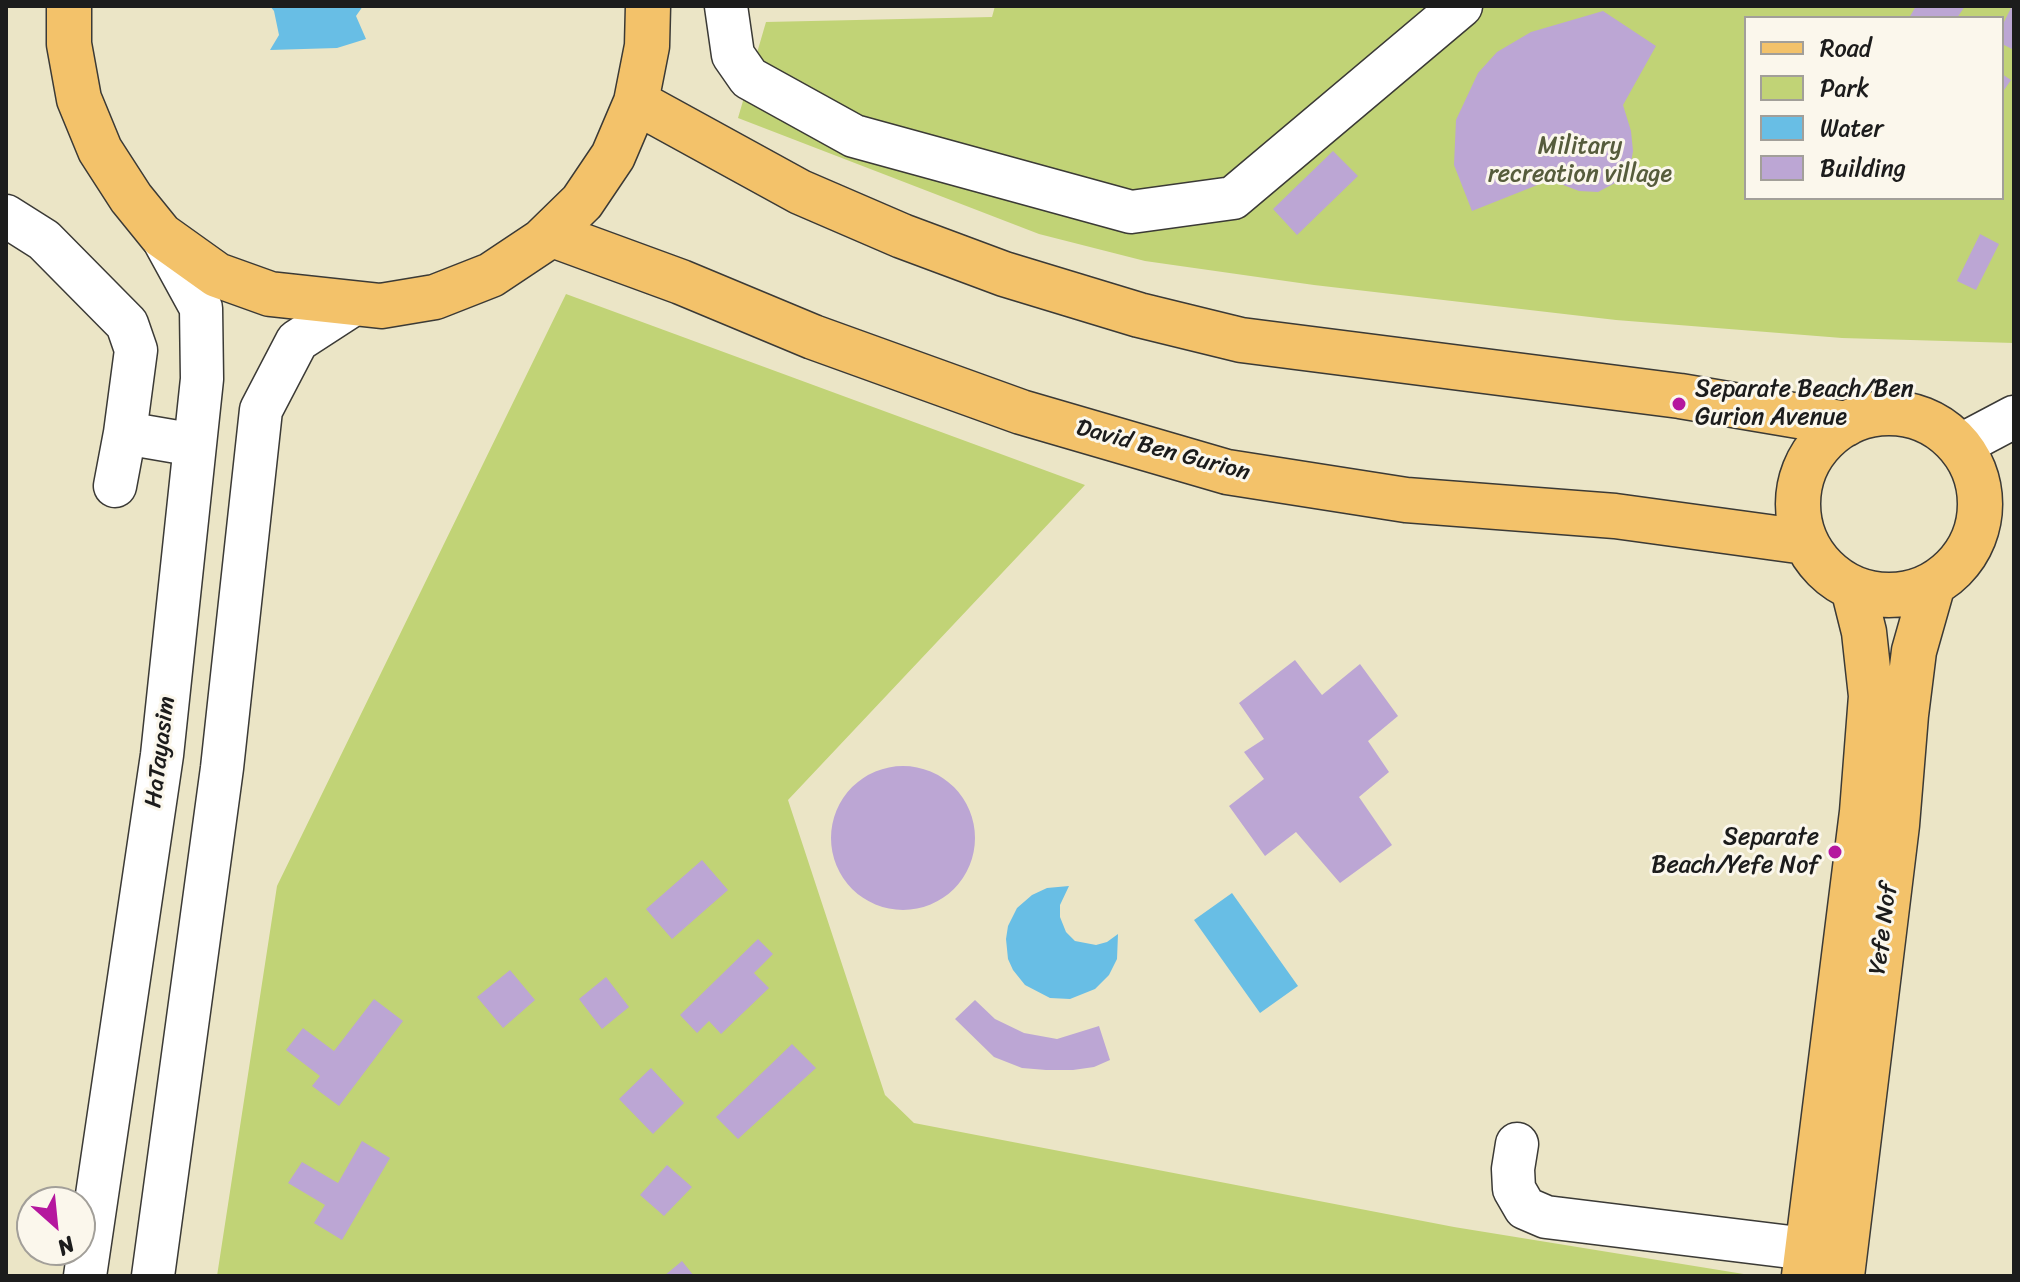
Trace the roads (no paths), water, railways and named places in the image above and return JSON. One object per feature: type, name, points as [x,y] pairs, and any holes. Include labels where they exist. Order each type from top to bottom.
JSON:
[{"type":"main road","points":[[69,6],[69,44],[79,99],[100,150],[131,198],[161,235],[217,275],[270,294],[381,306],[435,297],[491,275],[550,234],[582,202],[613,156],[636,102],[647,46],[648,6]]},
{"type":"main road","points":[[636,102],[800,192],[902,236],[1004,274],[1139,315],[1241,340],[1680,396],[1846,424]]},
{"type":"main road","name":"David Ben Gurion","points":[[550,234],[681,282],[813,337],[1006,406],[1227,472],[1406,500],[1615,516],[1805,542]]},
{"type":"main road","points":[[1899,413],[1925,420],[1961,445],[1977,478],[1979,519],[1973,539],[1950,572],[1914,592],[1879,595],[1853,588],[1833,576],[1817,561],[1805,542],[1798,515],[1799,488],[1808,462],[1824,440],[1846,424],[1871,415],[1899,413]]},
{"type":"main road","name":"Yefe Nof","points":[[1842,1276],[1897,825],[1907,702],[1914,651],[1933,584]]},
{"type":"main road","name":"Yefe Nof","points":[[1806,1263],[1860,826],[1871,696],[1864,632],[1853,588]]},
{"type":"street","points":[[726,6],[733,55],[749,78],[854,136],[1131,212],[1233,198],[1461,6]]},
{"type":"street","points":[[6,216],[44,240],[127,324],[136,350],[115,486]]},
{"type":"street","name":"HaTayasim","points":[[81,1268],[162,755],[202,379],[201,308],[161,235]]},
{"type":"street","points":[[153,1276],[222,768],[261,410],[297,341],[354,304]]},
{"type":"street","points":[[1961,445],[2014,417]]},
{"type":"street","points":[[125,433],[195,445]]},
{"type":"street","points":[[1517,1144],[1514,1189],[1525,1208],[1546,1217],[1806,1263]]},
{"type":"water","points":[[270,6],[363,6],[356,16],[366,39],[337,48],[270,50],[279,35]]},
{"type":"water","points":[[1069,886],[1060,905],[1060,917],[1066,932],[1075,941],[1096,945],[1118,934],[1117,959],[1109,975],[1095,989],[1070,999],[1050,998],[1025,985],[1013,970],[1008,959],[1008,926],[1017,908],[1032,895],[1047,888]]},
{"type":"water","points":[[1232,893],[1298,986],[1260,1013],[1194,920]]},
{"type":"place","name":"Separate Beach/Ben Gurion Avenue","points":[[1679,404]]},
{"type":"place","name":"Separate Beach/Yefe Nof","points":[[1835,852]]},
{"type":"park label","name":"Military recreation village","points":[[1580,161]]}]
